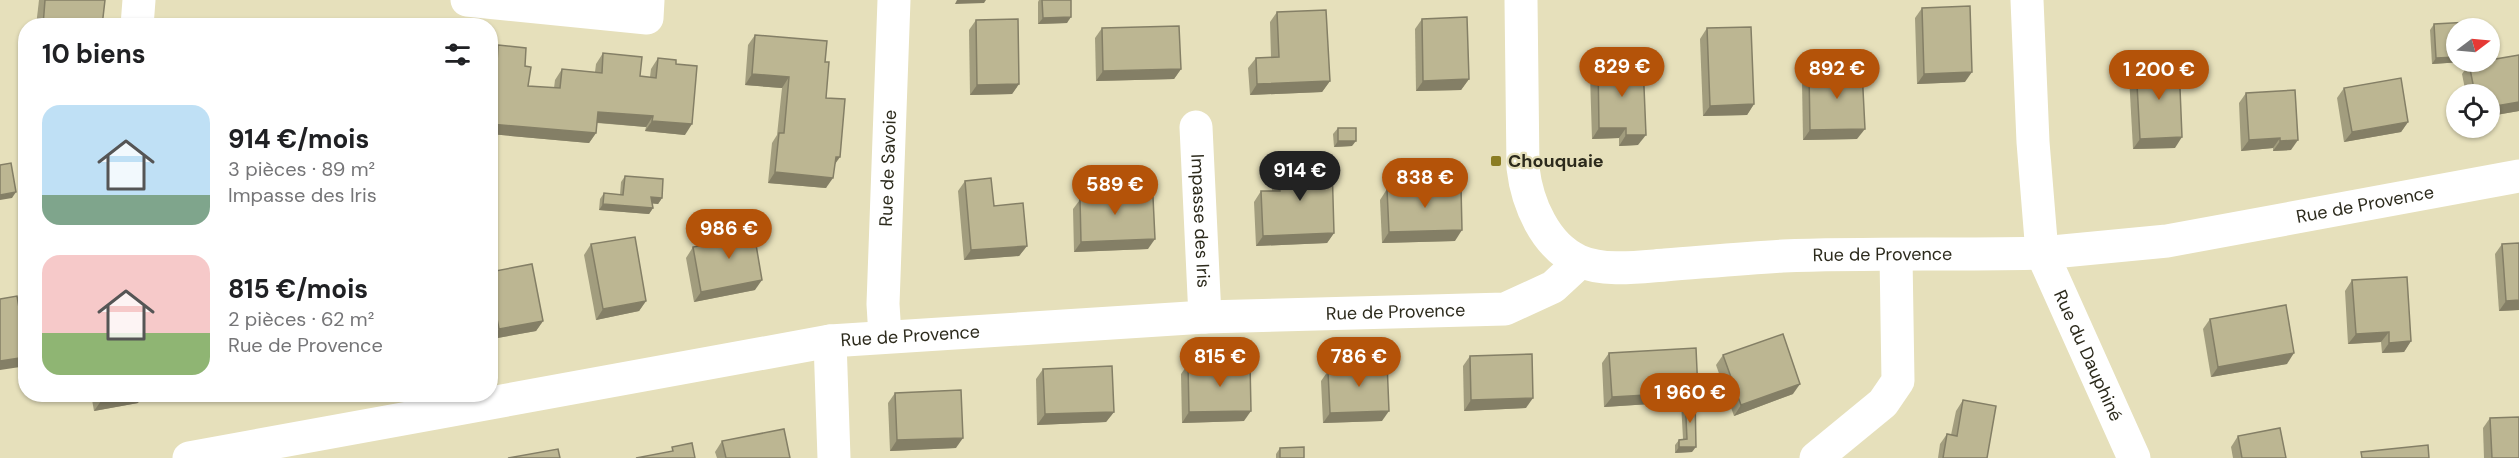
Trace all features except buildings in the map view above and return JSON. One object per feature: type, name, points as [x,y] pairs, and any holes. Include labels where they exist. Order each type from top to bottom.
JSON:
[{"type":"street","points":[[138,18],[139,0]]},
{"type":"street","points":[[467,0],[647,18],[648,0]]},
{"type":"street","name":"Rue de Savoie","points":[[885,336],[883,304],[894,0]]},
{"type":"street","points":[[1521,0],[1525,190],[1542,227],[1559,248],[1580,262]]},
{"type":"street","name":"Rue du Dauphiné","points":[[2027,0],[2033,142],[2042,253],[2134,458]]},
{"type":"street","name":"Impasse des Iris","points":[[1196,127],[1205,317]]},
{"type":"street","name":"Rue de Provence","points":[[498,402],[830,341],[1205,317],[1505,309],[1553,287],[1580,262],[1638,267],[1781,256],[2042,253],[2167,241],[2519,176]]},
{"type":"street","points":[[1816,458],[1883,403],[1898,381],[1896,256]]},
{"type":"street","points":[[830,341],[834,458]]},
{"type":"street","name":"Rue de Provence","points":[[189,458],[496,402]]},
{"type":"place","name":"Chouquaie","points":[[1496,161]]}]
